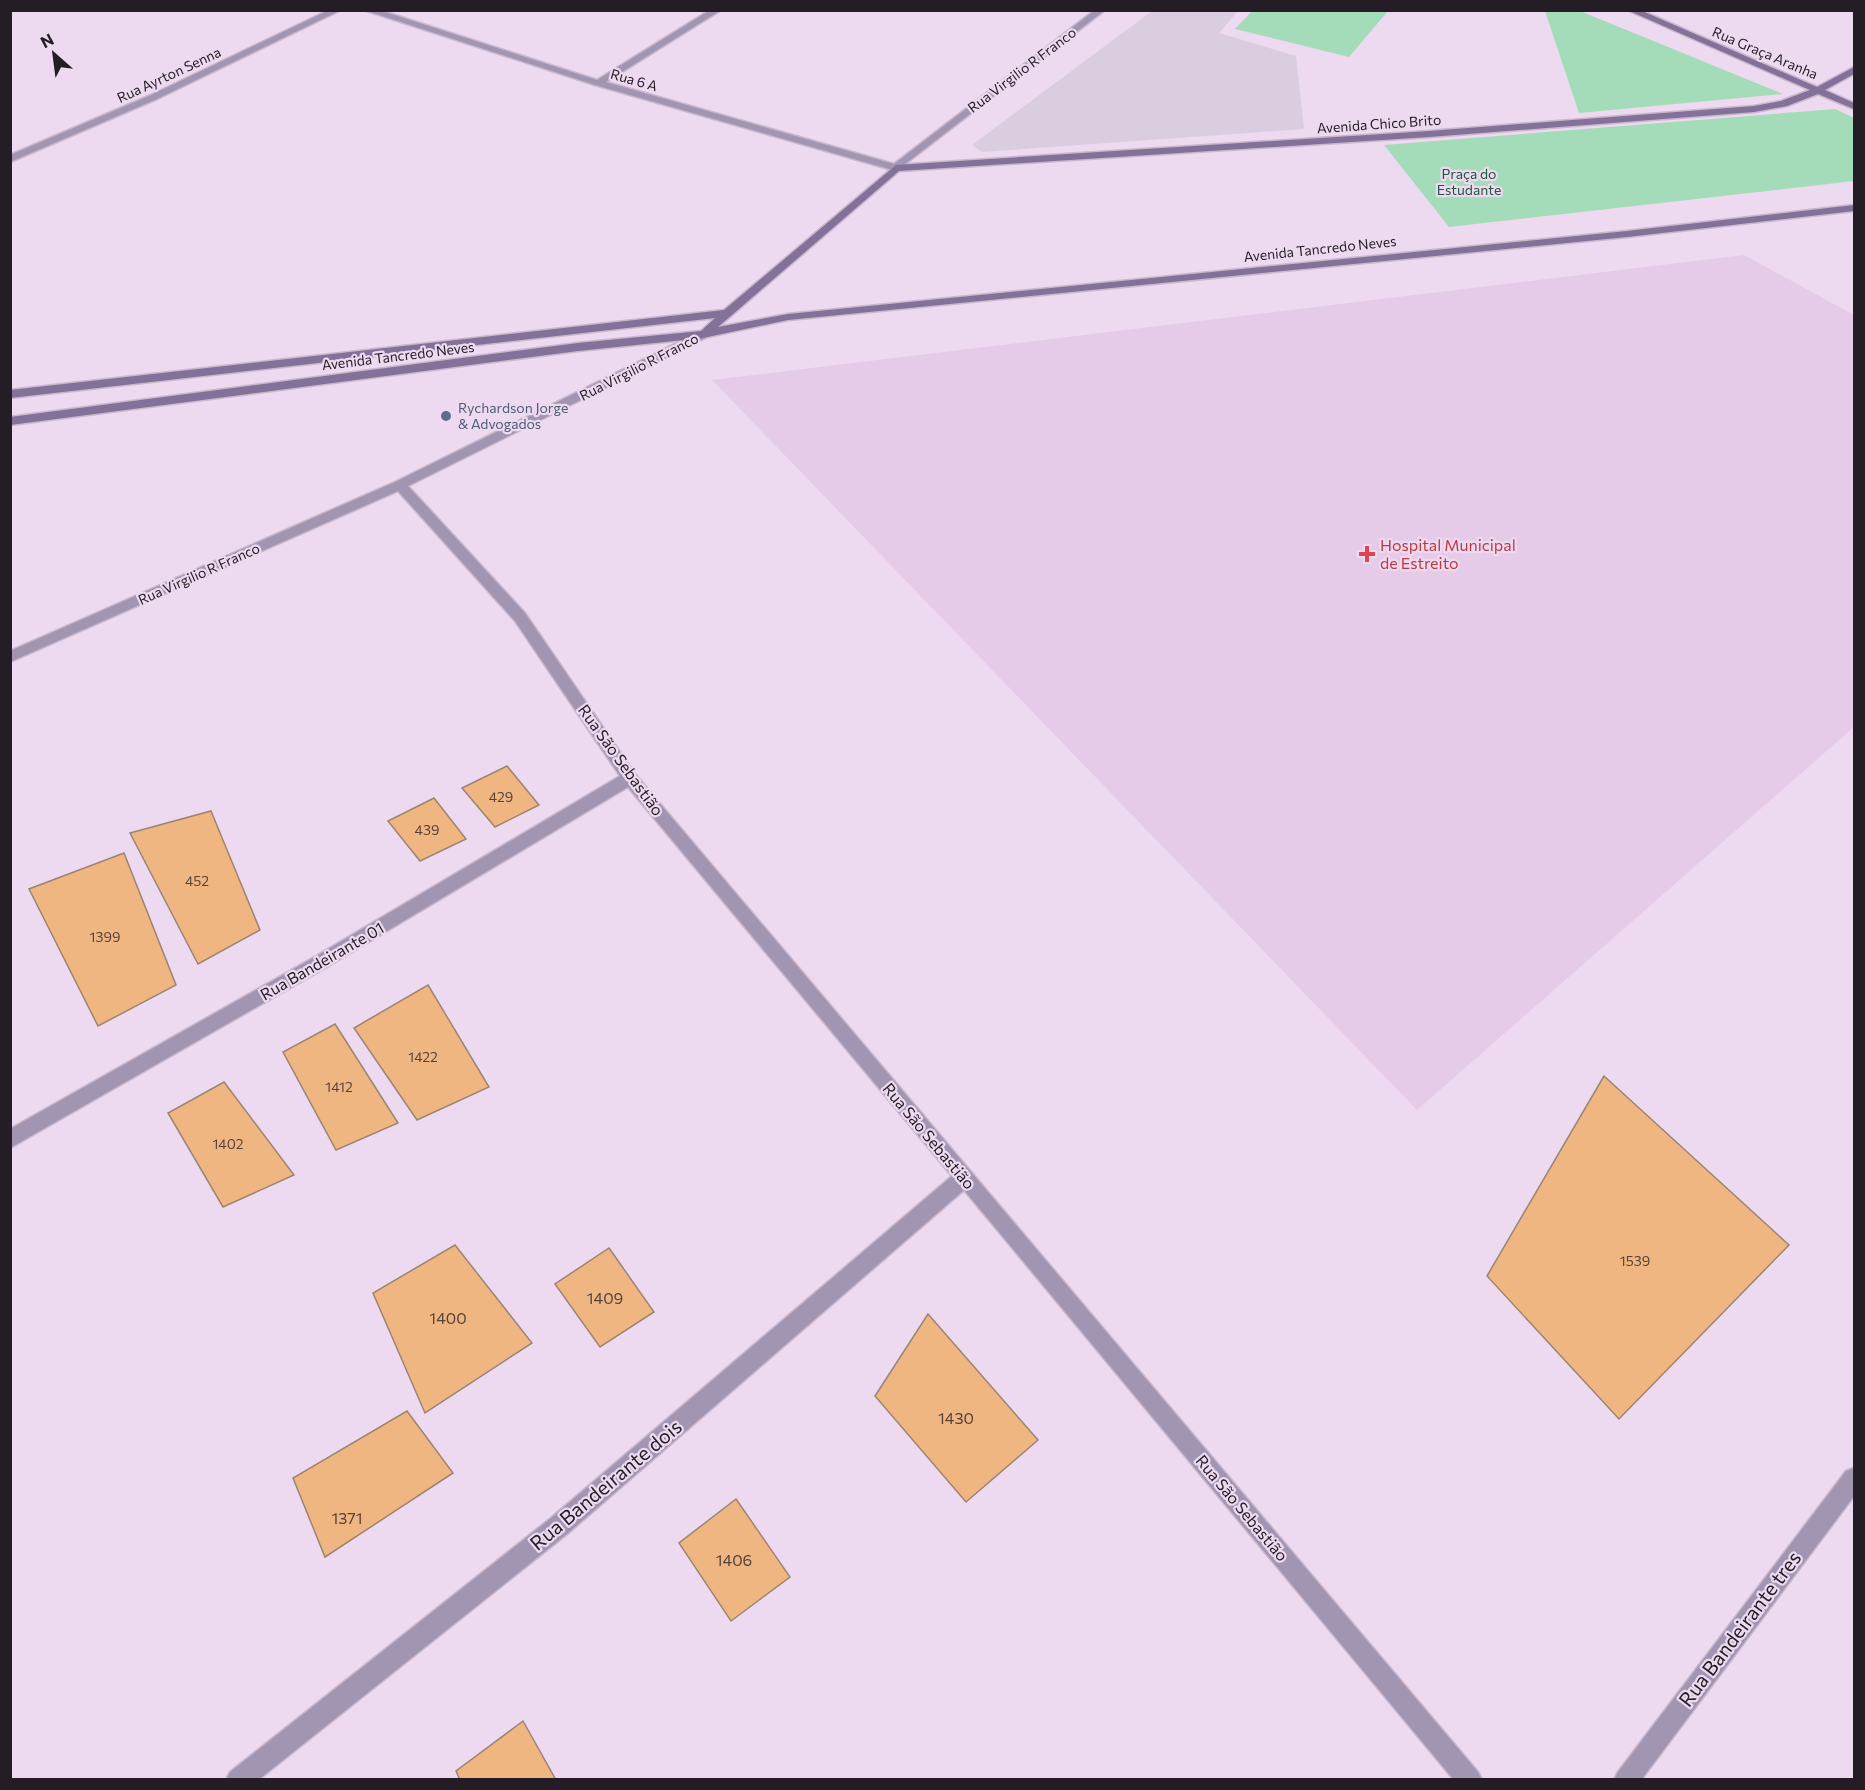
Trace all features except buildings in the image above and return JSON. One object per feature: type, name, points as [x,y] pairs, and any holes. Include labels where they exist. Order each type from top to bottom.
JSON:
[{"type":"main road","name":"Rua Graça Aranha","points":[[1631,10],[1854,106]]},
{"type":"main road","name":"Avenida Chico Brito","points":[[896,168],[1636,120],[1788,104],[1818,91],[1854,70]]},
{"type":"main road","name":"Rua Virgilio R Franco","points":[[703,334],[896,168]]},
{"type":"main road","name":"Avenida Tancredo Neves","points":[[10,421],[578,347],[703,334],[788,317],[1627,234],[1854,208]]},
{"type":"main road","name":"Avenida Tancredo Neves","points":[[10,394],[728,313],[788,317]]},
{"type":"street","name":"Rua Ayrton Senna","points":[[10,159],[154,97],[337,10]]},
{"type":"street","name":"Rua 6 A","points":[[368,10],[598,83],[896,168]]},
{"type":"street","points":[[598,83],[717,10]]},
{"type":"street","name":"Rua Virgilio R Franco","points":[[896,168],[1101,10]]},
{"type":"street","name":"Rua Virgilio R Franco","points":[[10,657],[400,485],[563,406],[703,334]]},
{"type":"street","name":"Rua São Sebastião","points":[[400,485],[520,617],[630,778],[1470,1779]]},
{"type":"street","name":"Rua Bandeirante 01","points":[[10,1139],[314,966],[630,778]]},
{"type":"street","name":"Rua Bandeirante dois","points":[[238,1779],[559,1526],[964,1178]]},
{"type":"street","name":"Rua Bandeirante tres","points":[[1626,1779],[1854,1479]]},
{"type":"shaded area","points":[[1152,11],[1238,11],[1219,33],[1296,56],[1304,129],[982,152],[972,145]]},
{"type":"shaded area","name":"Hospital Municipal de Estreito","points":[[1744,255],[1854,315],[1854,727],[1417,1110],[712,380]]},
{"type":"green space","points":[[1253,10],[1388,11],[1349,57],[1235,29]]},
{"type":"green space","points":[[1545,11],[1580,11],[1783,94],[1579,113]]},
{"type":"green space","name":"Praça do Estudante","points":[[1835,109],[1854,118],[1854,181],[1449,227],[1384,145]]},
{"type":"place","name":"Rychardson Jorge & Advogados","points":[[446,416]]},
{"type":"place","name":"Hospital Municipal de Estreito","points":[[1367,554]]}]
